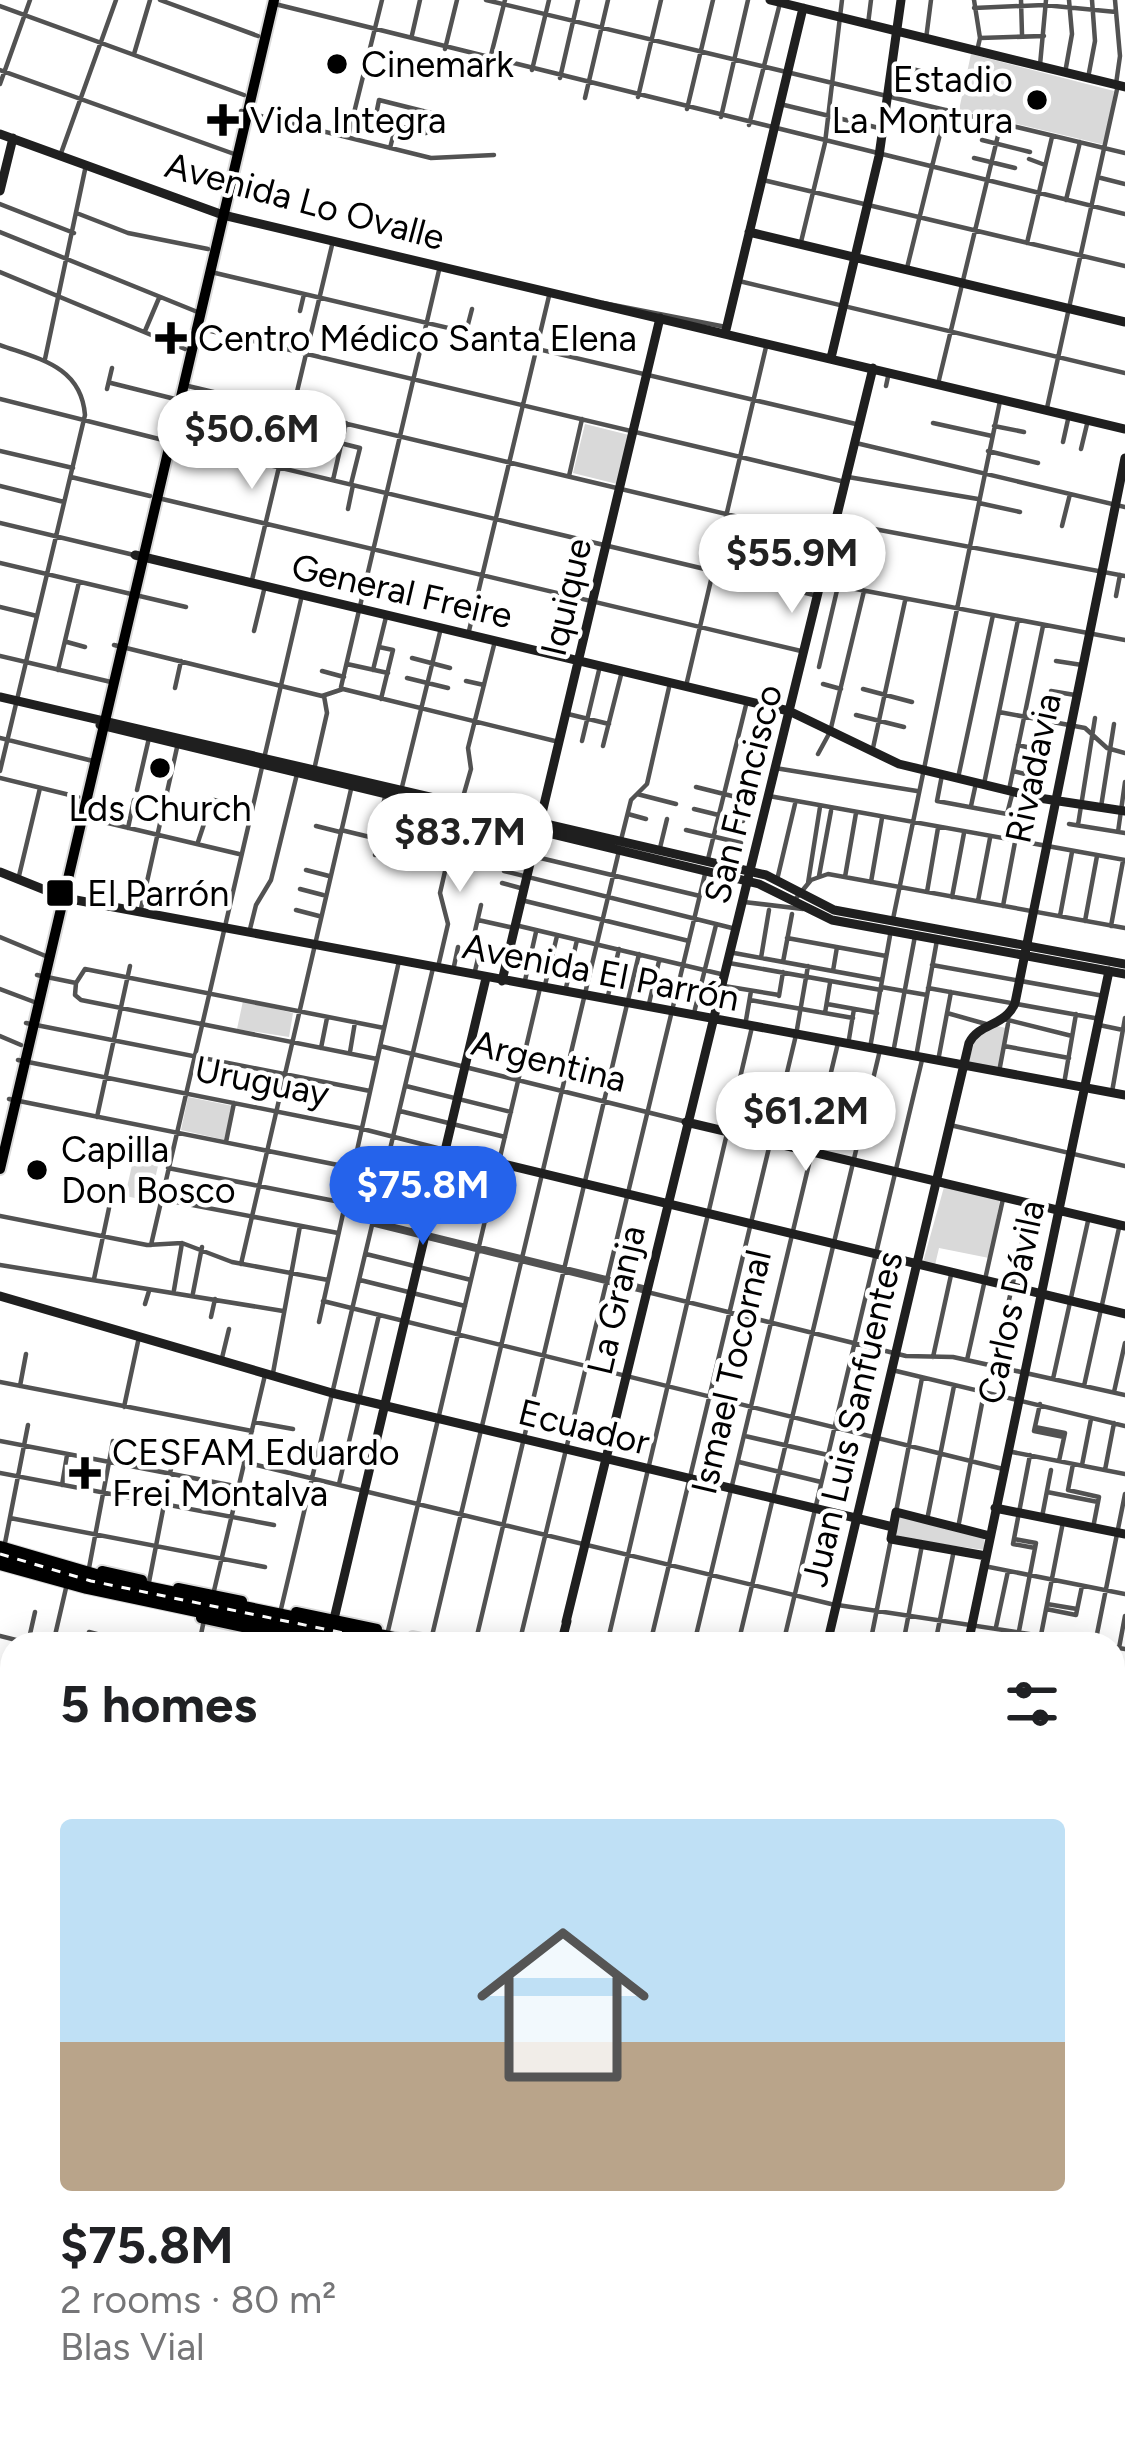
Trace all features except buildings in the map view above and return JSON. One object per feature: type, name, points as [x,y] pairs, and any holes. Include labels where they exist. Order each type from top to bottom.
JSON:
[{"type":"highway","points":[[2,1544],[74,1571],[373,1632]]},
{"type":"highway","points":[[0,1566],[301,1632]]},
{"type":"highway","points":[[145,1581],[231,1605]]},
{"type":"highway","points":[[229,1624],[264,1624]]},
{"type":"main road","points":[[244,112],[258,36],[271,1]]},
{"type":"main road","points":[[0,1138],[271,1]]},
{"type":"main road","points":[[207,268],[220,214]]},
{"type":"main road","points":[[176,399],[197,313]]},
{"type":"main road","points":[[77,816],[90,760]]},
{"type":"main road","points":[[21,1061],[29,1024]]},
{"type":"main road","points":[[0,1168],[7,1116]]},
{"type":"main road","points":[[2,1544],[145,1581],[391,1632]]},
{"type":"main road","points":[[0,1566],[66,1588],[268,1632]]},
{"type":"street","points":[[0,83],[30,0]]},
{"type":"street","points":[[60,156],[116,0]]},
{"type":"street","points":[[134,54],[150,0]]},
{"type":"street","points":[[160,0],[258,36]]},
{"type":"street","points":[[348,137],[382,0]]},
{"type":"street","points":[[411,37],[420,0]]},
{"type":"street","points":[[445,49],[457,0]]},
{"type":"street","points":[[487,0],[1125,153]]},
{"type":"street","points":[[532,71],[549,0]]},
{"type":"street","points":[[560,78],[578,0]]},
{"type":"street","points":[[585,98],[608,0]]},
{"type":"street","points":[[638,97],[661,0]]},
{"type":"street","points":[[687,109],[713,0]]},
{"type":"street","points":[[721,118],[748,0]]},
{"type":"street","points":[[801,242],[825,143],[842,0]]},
{"type":"street","points":[[868,24],[871,0]]},
{"type":"street","points":[[832,356],[879,156],[902,0]]},
{"type":"street","points":[[926,39],[931,0]]},
{"type":"street","points":[[1065,73],[1069,0]]},
{"type":"street","points":[[1088,78],[1092,0]]},
{"type":"street","points":[[1046,410],[1120,86],[1115,0]]},
{"type":"street","points":[[271,1],[748,125],[1125,214]]},
{"type":"street","points":[[748,125],[777,1],[1120,86]]},
{"type":"street","points":[[490,60],[504,2]]},
{"type":"street","points":[[1021,3],[1022,34]]},
{"type":"street","points":[[977,51],[980,38],[974,4],[1047,3],[1093,14],[1116,12]]},
{"type":"street","points":[[1040,66],[1047,3]]},
{"type":"street","points":[[0,6],[244,94]]},
{"type":"street","points":[[726,330],[808,6]]},
{"type":"street","points":[[980,38],[1044,36]]},
{"type":"street","points":[[892,64],[962,82]]},
{"type":"street","points":[[2,71],[234,154]]},
{"type":"street","points":[[379,100],[413,109],[431,113],[426,133],[374,120],[379,100]]},
{"type":"street","points":[[780,104],[883,129]]},
{"type":"street","points":[[390,148],[399,105]]},
{"type":"street","points":[[408,128],[413,109]]},
{"type":"street","points":[[907,268],[946,110]]},
{"type":"street","points":[[244,112],[442,160],[494,155]]},
{"type":"street","points":[[938,384],[1001,124]]},
{"type":"street","name":"Avenida Lo Ovalle","points":[[0,134],[220,214],[726,330]]},
{"type":"street","points":[[1027,242],[1053,136]]},
{"type":"street","points":[[0,191],[13,139]]},
{"type":"street","points":[[982,140],[1045,165]]},
{"type":"street","points":[[1066,200],[1080,142]]},
{"type":"street","points":[[974,158],[1015,168]]},
{"type":"street","points":[[44,361],[86,165]]},
{"type":"street","points":[[1101,178],[1125,184]]},
{"type":"street","points":[[762,180],[1125,266]]},
{"type":"street","points":[[0,204],[74,233]]},
{"type":"street","points":[[79,214],[128,233],[208,249]]},
{"type":"street","points":[[750,230],[1125,321]]},
{"type":"street","points":[[0,232],[197,313]]},
{"type":"street","points":[[251,583],[333,241]]},
{"type":"street","points":[[341,689],[440,266]]},
{"type":"street","points":[[207,268],[860,425]]},
{"type":"street","points":[[0,272],[185,349]]},
{"type":"street","points":[[738,280],[1125,373]]},
{"type":"street","points":[[469,634],[550,292]]},
{"type":"street","points":[[300,310],[304,294]]},
{"type":"street","points":[[145,332],[159,298]]},
{"type":"street","name":"Avenida Lo Ovalle","points":[[602,304],[613,301],[762,342],[1125,429]]},
{"type":"street","points":[[466,332],[472,309]]},
{"type":"street","name":"Iquique","points":[[502,981],[660,318]]},
{"type":"street","points":[[196,328],[740,457],[1020,512]]},
{"type":"street","points":[[686,686],[754,400],[762,342]]},
{"type":"street","points":[[0,345],[44,361],[74,382],[84,419],[4,739],[0,774],[78,797]]},
{"type":"street","points":[[112,368],[109,386],[176,399]]},
{"type":"street","name":"San Francisco","points":[[710,1019],[725,981],[873,368]]},
{"type":"street","points":[[886,386],[890,372]]},
{"type":"street","points":[[183,384],[833,539]]},
{"type":"street","points":[[0,398],[165,442],[820,596]]},
{"type":"street","points":[[741,1632],[853,1163],[916,791],[1000,399]]},
{"type":"street","points":[[1063,442],[1069,415]]},
{"type":"street","points":[[569,476],[582,419]]},
{"type":"street","points":[[1081,449],[1088,420]]},
{"type":"street","points":[[933,422],[992,436]]},
{"type":"street","points":[[333,480],[346,423]]},
{"type":"street","points":[[994,426],[1024,433]]},
{"type":"street","points":[[342,443],[360,448],[348,509]]},
{"type":"street","points":[[856,443],[1120,506]]},
{"type":"street","points":[[0,451],[73,468]]},
{"type":"street","points":[[988,451],[1038,463]]},
{"type":"street","name":"Rivadavia","points":[[1006,1022],[1015,1003],[1100,572],[1120,506],[1125,458]]},
{"type":"street","points":[[70,477],[806,652]]},
{"type":"street","points":[[0,486],[64,502]]},
{"type":"street","points":[[1062,526],[1070,494]]},
{"type":"street","points":[[838,522],[1122,576],[1116,596]]},
{"type":"street","name":"General Freire","points":[[0,523],[791,712],[872,754],[921,769],[1123,811]]},
{"type":"street","points":[[0,563],[186,607]]},
{"type":"street","points":[[58,670],[79,582]]},
{"type":"street","points":[[823,583],[1125,640]]},
{"type":"street","points":[[254,631],[265,586]]},
{"type":"street","points":[[819,667],[838,586]]},
{"type":"street","points":[[818,754],[830,732],[864,591]]},
{"type":"street","points":[[151,1245],[302,595]]},
{"type":"street","points":[[872,754],[905,598]]},
{"type":"street","points":[[0,607],[37,616]]},
{"type":"street","points":[[373,670],[387,615]]},
{"type":"street","points":[[958,778],[993,615]]},
{"type":"street","points":[[971,807],[999,712],[1018,620]]},
{"type":"street","points":[[1007,814],[1043,624]]},
{"type":"street","points":[[400,794],[441,628]]},
{"type":"street","points":[[281,1609],[412,1054],[448,924],[440,891],[494,640]]},
{"type":"street","points":[[65,641],[85,647]]},
{"type":"street","points":[[117,646],[324,696],[341,689],[559,742]]},
{"type":"street","points":[[379,647],[393,650],[381,699]]},
{"type":"street","points":[[0,656],[109,682]]},
{"type":"street","points":[[412,658],[450,668]]},
{"type":"street","points":[[175,688],[182,661]]},
{"type":"street","points":[[1056,661],[1082,665]]},
{"type":"street","points":[[347,664],[388,674]]},
{"type":"street","points":[[582,741],[600,666]]},
{"type":"street","points":[[322,671],[344,677]]},
{"type":"street","points":[[603,746],[622,671]]},
{"type":"street","points":[[407,678],[448,688]]},
{"type":"street","points":[[466,681],[484,685]]},
{"type":"street","points":[[428,1632],[461,1514],[627,815],[647,784],[670,683]]},
{"type":"street","points":[[823,684],[841,689]]},
{"type":"street","points":[[863,689],[911,702]]},
{"type":"street","points":[[1051,691],[1076,695]]},
{"type":"street","points":[[314,770],[327,713],[324,696]]},
{"type":"street","points":[[0,697],[400,794]]},
{"type":"street","points":[[522,1632],[747,701]]},
{"type":"street","points":[[999,712],[1092,732],[1110,750],[1125,753]]},
{"type":"street","points":[[566,713],[609,724]]},
{"type":"street","points":[[856,715],[904,727]]},
{"type":"street","points":[[1078,825],[1094,718]]},
{"type":"street","points":[[100,722],[149,738],[178,741]]},
{"type":"street","points":[[1101,807],[1114,724]]},
{"type":"street","points":[[137,790],[149,738]]},
{"type":"street","points":[[4,739],[90,760]]},
{"type":"street","points":[[140,913],[178,741]]},
{"type":"street","points":[[1018,745],[1035,749]]},
{"type":"street","points":[[262,761],[297,773],[777,880],[797,905]]},
{"type":"street","points":[[776,768],[916,791]]},
{"type":"street","points":[[1013,771],[1025,774],[1026,769]]},
{"type":"street","points":[[249,934],[256,905],[270,884],[297,773]]},
{"type":"street","points":[[942,774],[937,801],[1018,816]]},
{"type":"street","points":[[1069,824],[1121,832],[1125,782]]},
{"type":"street","points":[[241,1264],[352,783]]},
{"type":"street","points":[[696,787],[744,799]]},
{"type":"street","points":[[19,880],[40,788]]},
{"type":"street","points":[[375,855],[386,794]]},
{"type":"street","points":[[637,794],[676,804]]},
{"type":"street","points":[[769,796],[1124,860],[1111,926]]},
{"type":"street","points":[[128,828],[134,800]]},
{"type":"street","points":[[214,800],[250,809]]},
{"type":"street","points":[[777,880],[796,802]]},
{"type":"street","points":[[783,962],[797,905],[808,884],[820,807]]},
{"type":"street","points":[[694,809],[743,820]]},
{"type":"street","points":[[808,884],[818,876],[831,809]]},
{"type":"street","points":[[616,813],[646,819]]},
{"type":"street","points":[[845,877],[856,814]]},
{"type":"street","points":[[77,816],[239,854]]},
{"type":"street","points":[[871,882],[882,818]]},
{"type":"street","points":[[659,852],[667,819]]},
{"type":"street","points":[[198,844],[204,824]]},
{"type":"street","points":[[316,826],[376,838]]},
{"type":"street","points":[[926,892],[938,828]]},
{"type":"street","points":[[686,830],[741,843]]},
{"type":"street","points":[[952,897],[964,833]]},
{"type":"street","points":[[978,901],[990,838]]},
{"type":"street","points":[[1003,906],[1015,842]]},
{"type":"street","points":[[620,847],[659,852],[706,867]]},
{"type":"street","points":[[1060,916],[1072,852]]},
{"type":"street","points":[[532,856],[700,896]]},
{"type":"street","points":[[1085,921],[1097,856]]},
{"type":"street","points":[[306,869],[329,875]]},
{"type":"street","points":[[504,871],[524,889],[603,920],[689,941]]},
{"type":"street","name":"Avenida El Parrón","points":[[0,872],[58,896],[140,913],[1125,1095]]},
{"type":"street","points":[[818,876],[1125,928]]},
{"type":"street","points":[[750,877],[797,905]]},
{"type":"street","points":[[502,884],[608,898],[737,930]]},
{"type":"street","points":[[300,889],[325,895]]},
{"type":"street","points":[[744,902],[770,908],[828,909],[1125,974]]},
{"type":"street","points":[[475,931],[482,904]]},
{"type":"street","points":[[760,958],[770,908]]},
{"type":"street","points":[[296,910],[319,916]]},
{"type":"street","points":[[478,920],[683,964],[751,991],[779,995]]},
{"type":"street","points":[[694,1016],[716,925]]},
{"type":"street","points":[[891,926],[937,940],[1125,964]]},
{"type":"street","points":[[524,985],[537,930]]},
{"type":"street","points":[[388,1631],[557,934]]},
{"type":"street","points":[[893,1053],[915,936]]},
{"type":"street","points":[[0,937],[45,955]]},
{"type":"street","points":[[788,938],[886,956]]},
{"type":"street","points":[[565,992],[578,939]]},
{"type":"street","points":[[786,1632],[894,1173],[919,1058],[937,940]]},
{"type":"street","points":[[334,1619],[464,1068],[481,946]]},
{"type":"street","points":[[453,971],[458,947]]},
{"type":"street","points":[[833,971],[837,947]]},
{"type":"street","points":[[607,1000],[619,949]]},
{"type":"street","points":[[478,1632],[639,954]]},
{"type":"street","points":[[731,957],[833,971],[904,992],[951,992],[1076,1014],[1124,1030]]},
{"type":"street","points":[[731,957],[783,972],[881,986]]},
{"type":"street","points":[[648,1008],[659,959]]},
{"type":"street","points":[[319,1322],[399,962]]},
{"type":"street","points":[[97,1117],[130,965]]},
{"type":"street","points":[[932,965],[1104,997]]},
{"type":"street","points":[[653,1632],[796,1035],[808,966]]},
{"type":"street","points":[[377,1059],[79,999],[76,983],[85,969],[384,1028]]},
{"type":"street","name":"Carlos Dávila","points":[[970,1632],[1109,971]]},
{"type":"street","points":[[778,1005],[783,972]]},
{"type":"street","points":[[40,976],[76,983]]},
{"type":"street","points":[[825,1013],[831,981]]},
{"type":"street","points":[[0,989],[34,1003]]},
{"type":"street","points":[[610,1632],[728,1132],[751,991]]},
{"type":"street","points":[[938,1061],[951,992]]},
{"type":"street","points":[[750,1000],[853,1018]]},
{"type":"street","points":[[826,1004],[877,1013]]},
{"type":"street","name":"Ismael Tocornal","points":[[697,1632],[791,1236],[854,1009]]},
{"type":"street","points":[[947,1013],[983,1020],[987,1026]]},
{"type":"street","points":[[1064,1084],[1076,1014]]},
{"type":"street","points":[[321,1048],[327,1017]]},
{"type":"street","points":[[1112,1093],[1125,1018]]},
{"type":"street","name":"La Granja","points":[[564,1632],[710,1019]]},
{"type":"street","points":[[350,1053],[355,1022]]},
{"type":"street","points":[[964,1066],[970,1040],[987,1026],[1006,1022],[1072,1036]]},
{"type":"street","points":[[999,1072],[1006,1022]]},
{"type":"street","points":[[29,1024],[370,1091]]},
{"type":"street","points":[[0,1036],[21,1045]]},
{"type":"street","name":"Argentina","points":[[380,1046],[1122,1225]]},
{"type":"street","points":[[1004,1046],[1069,1058]]},
{"type":"street","name":"Uruguay","points":[[21,1061],[362,1128],[916,1267],[1125,1314]]},
{"type":"street","name":"Juan Luis Sanfuentes","points":[[829,1632],[964,1066]]},
{"type":"street","points":[[405,1086],[511,1112]]},
{"type":"street","points":[[12,1100],[353,1168]]},
{"type":"street","points":[[226,1142],[234,1103]]},
{"type":"street","points":[[399,1110],[505,1137]]},
{"type":"street","points":[[950,1125],[1125,1157]]},
{"type":"street","points":[[1111,1158],[1125,1166]]},
{"type":"street","points":[[168,1168],[345,1203]]},
{"type":"street","points":[[385,1169],[492,1195]]},
{"type":"street","points":[[379,1194],[486,1221]]},
{"type":"street","points":[[967,1360],[1004,1198]]},
{"type":"street","points":[[161,1199],[338,1233]]},
{"type":"street","points":[[994,1366],[1031,1205]]},
{"type":"street","points":[[94,1281],[109,1208]]},
{"type":"street","points":[[0,1216],[151,1245],[182,1243],[241,1264],[328,1280]]},
{"type":"street","points":[[1053,1379],[1089,1218]]},
{"type":"street","points":[[372,1222],[896,1353],[967,1360],[1125,1395]]},
{"type":"street","points":[[1084,1386],[1122,1225]]},
{"type":"street","points":[[213,1594],[300,1226]]},
{"type":"street","points":[[174,1290],[182,1243]]},
{"type":"street","points":[[193,1293],[202,1247]]},
{"type":"street","points":[[365,1254],[471,1280]]},
{"type":"street","points":[[0,1265],[283,1311]]},
{"type":"street","points":[[933,1357],[951,1275]]},
{"type":"street","points":[[359,1279],[465,1306]]},
{"type":"street","points":[[145,1304],[149,1291]]},
{"type":"street","name":"Ecuador","points":[[0,1296],[332,1394],[856,1520],[922,1545],[985,1561]]},
{"type":"street","points":[[211,1317],[215,1298]]},
{"type":"street","points":[[323,1300],[1003,1468]]},
{"type":"street","points":[[339,1484],[379,1316]]},
{"type":"street","points":[[221,1362],[230,1329]]},
{"type":"street","points":[[124,1407],[139,1337]]},
{"type":"street","points":[[1114,1392],[1125,1343]]},
{"type":"street","points":[[20,1386],[26,1354]]},
{"type":"street","points":[[892,1370],[1125,1426]]},
{"type":"street","points":[[872,1632],[922,1378]]},
{"type":"street","points":[[0,1382],[252,1431]]},
{"type":"street","points":[[927,1520],[954,1386]]},
{"type":"street","points":[[958,1528],[984,1393]]},
{"type":"street","points":[[1040,1404],[1035,1429],[1065,1435],[1059,1461]]},
{"type":"street","points":[[1082,1465],[1091,1419]]},
{"type":"street","points":[[254,1422],[293,1430]]},
{"type":"street","points":[[1105,1470],[1114,1423]]},
{"type":"street","points":[[2,1544],[28,1425]]},
{"type":"street","points":[[744,1436],[828,1455]]},
{"type":"street","points":[[0,1441],[276,1494]]},
{"type":"street","points":[[88,1568],[113,1441]]},
{"type":"street","points":[[1006,1450],[1125,1474]]},
{"type":"street","points":[[145,1581],[174,1453]]},
{"type":"street","points":[[62,1485],[68,1454]]},
{"type":"street","points":[[1018,1630],[1035,1546],[1013,1541],[1030,1455]]},
{"type":"street","points":[[244,1462],[836,1605],[971,1628],[1027,1632]]},
{"type":"street","points":[[738,1462],[821,1482]]},
{"type":"street","points":[[1073,1464],[1068,1490],[1099,1499]]},
{"type":"street","points":[[1042,1517],[1052,1470]]},
{"type":"street","points":[[0,1473],[274,1526]]},
{"type":"street","points":[[1047,1492],[1099,1499]]},
{"type":"street","points":[[1097,1632],[1121,1533],[1125,1494]]},
{"type":"street","points":[[1093,1528],[1099,1499]]},
{"type":"street","points":[[995,1508],[1121,1533]]},
{"type":"street","points":[[896,1512],[990,1536]]},
{"type":"street","points":[[10,1518],[265,1568]]},
{"type":"street","points":[[1042,1632],[1063,1522]]},
{"type":"street","points":[[905,1632],[922,1545]]},
{"type":"street","points":[[938,1632],[954,1550]]},
{"type":"street","points":[[985,1561],[1007,1571],[1125,1594]]},
{"type":"street","points":[[996,1627],[1007,1571]]},
{"type":"street","points":[[1047,1606],[1077,1612],[1082,1586]]},
{"type":"street","points":[[56,1632],[66,1588]]},
{"type":"street","name":"La Granja","points":[[564,1632],[572,1598]]},
{"type":"street","points":[[32,1632],[35,1612]]},
{"type":"street","points":[[202,1632],[205,1618]]},
{"type":"shaded area","name":"Estadio La Montura","points":[[971,54],[1114,91],[1105,145],[959,110]]},
{"type":"shaded area","points":[[585,424],[629,435],[617,484],[573,473]]},
{"type":"shaded area","points":[[243,1001],[293,1013],[289,1037],[237,1029]]},
{"type":"shaded area","points":[[997,1026],[1006,1028],[999,1070],[968,1064],[976,1036]]},
{"type":"shaded area","points":[[188,1097],[233,1106],[225,1140],[181,1130]]},
{"type":"shaded area","points":[[135,1152],[160,1157],[150,1201],[125,1196]]},
{"type":"shaded area","points":[[944,1187],[1000,1200],[989,1258],[939,1248],[935,1265],[923,1262]]},
{"type":"shaded area","points":[[896,1518],[984,1537],[985,1550],[897,1538]]},
{"type":"railway","points":[[0,1554],[91,1581],[339,1632]]},
{"type":"place","name":"Cinemark","points":[[337,64]]},
{"type":"place","name":"Estadio La Montura","points":[[1037,100]]},
{"type":"place","name":"Vida Integra","points":[[223,120]]},
{"type":"place","name":"Centro Médico Santa Elena","points":[[171,338]]},
{"type":"place","name":"Lds Church","points":[[160,768]]},
{"type":"place","name":"El Parrón","points":[[60,893]]},
{"type":"place","name":"Capilla Don Bosco","points":[[37,1170]]},
{"type":"place","name":"CESFAM Eduardo Frei Montalva","points":[[85,1473]]}]
